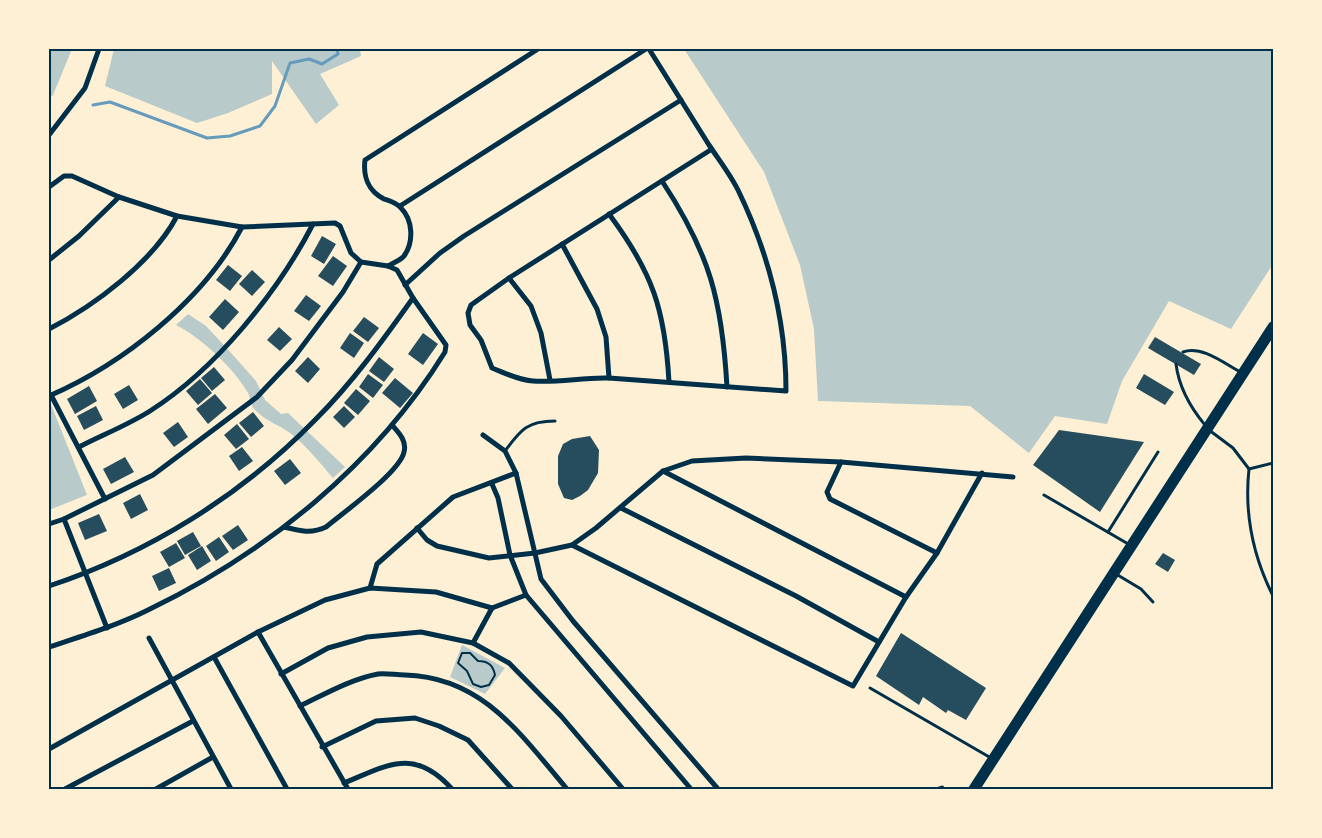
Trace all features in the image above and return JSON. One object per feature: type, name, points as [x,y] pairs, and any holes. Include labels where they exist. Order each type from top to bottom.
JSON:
[{"type":"main road","points":[[974,789],[1273,327]]},
{"type":"street","points":[[49,135],[85,88],[99,49]]},
{"type":"street","points":[[388,266],[404,256],[411,239],[410,224],[400,206],[379,196],[365,179],[365,160],[538,49]]},
{"type":"street","points":[[400,206],[648,49],[681,100],[712,149],[737,189],[758,235],[773,282],[786,352],[786,391],[609,378],[534,381],[519,379],[492,368],[481,340],[470,325],[468,313],[471,305],[509,278],[712,149]]},
{"type":"street","points":[[405,285],[440,253],[464,236],[681,100]]},
{"type":"street","points":[[49,187],[64,176],[72,176],[119,197],[177,216],[242,227],[330,222],[340,226],[348,248],[361,262],[388,266],[397,270],[413,298],[446,345],[445,352],[424,385],[392,425],[346,474],[284,527],[208,579],[148,610],[107,628],[49,647]]},
{"type":"street","points":[[662,181],[686,216],[704,256],[716,293],[724,336],[727,387]]},
{"type":"street","points":[[49,260],[79,236],[119,197]]},
{"type":"street","points":[[609,214],[633,247],[651,281],[660,311],[667,348],[669,382]]},
{"type":"street","points":[[49,329],[123,278],[152,251],[169,231],[177,216]]},
{"type":"street","points":[[79,447],[150,411],[206,369],[265,300],[297,256],[313,224]]},
{"type":"street","points":[[105,500],[79,447],[50,396],[86,377],[160,326],[203,283],[229,252],[242,227]]},
{"type":"street","points":[[562,244],[597,309],[606,337],[609,378]]},
{"type":"street","points":[[49,524],[105,500],[153,475],[257,396],[292,360],[344,292],[361,262]]},
{"type":"street","points":[[509,278],[531,306],[541,333],[550,380]]},
{"type":"street","points":[[49,586],[84,574],[149,544],[208,509],[287,448],[348,385],[413,298]]},
{"type":"street","points":[[284,527],[315,532],[326,527],[398,466],[404,452],[404,443],[401,434],[392,425]]},
{"type":"street","points":[[483,435],[505,450],[516,473],[541,579],[573,621],[718,789]]},
{"type":"street","points":[[417,528],[427,540],[437,546],[489,558],[535,553],[572,545],[621,508],[663,471],[692,461],[719,459],[841,462],[1013,476]]},
{"type":"street","points":[[841,462],[827,492],[830,499],[937,553]]},
{"type":"street","points":[[663,471],[906,597]]},
{"type":"street","points":[[370,588],[377,564],[453,497],[492,484],[516,473]]},
{"type":"street","points":[[572,545],[853,686],[906,597],[937,553],[982,473]]},
{"type":"street","points":[[492,484],[498,498],[510,555],[526,596],[691,789]]},
{"type":"street","points":[[621,508],[796,596],[880,642]]},
{"type":"street","points":[[64,519],[84,574],[107,628]]},
{"type":"street","points":[[49,749],[258,632],[325,600],[370,588],[436,592],[492,608],[526,596]]},
{"type":"street","points":[[473,643],[492,608]]},
{"type":"street","points":[[258,632],[322,747],[348,789]]},
{"type":"street","points":[[281,674],[328,648],[367,637],[421,632],[473,643],[509,664],[561,716],[623,789]]},
{"type":"street","points":[[149,638],[231,789]]},
{"type":"street","points":[[214,657],[287,789]]},
{"type":"street","points":[[300,706],[345,684],[379,674],[424,675],[454,684],[472,692],[489,703],[516,729],[567,789]]},
{"type":"street","points":[[322,747],[376,721],[415,718],[440,726],[468,740],[512,789]]},
{"type":"street","points":[[64,789],[193,721]]},
{"type":"street","points":[[156,789],[213,757]]},
{"type":"street","points":[[344,783],[395,763],[405,762],[415,764],[442,778],[452,789]]},
{"type":"lane","points":[[1183,352],[1192,349],[1203,352],[1242,373]]},
{"type":"lane","points":[[1176,364],[1177,376],[1185,396],[1208,429],[1234,448],[1249,470],[1246,503],[1253,547],[1273,596]]},
{"type":"lane","points":[[505,450],[516,435],[526,426],[537,422],[555,421]]},
{"type":"lane","points":[[1108,532],[1158,452]]},
{"type":"lane","points":[[1249,470],[1273,463]]},
{"type":"lane","points":[[1044,495],[1131,545]]},
{"type":"lane","points":[[1113,572],[1142,588],[1153,602]]},
{"type":"lane","points":[[870,688],[994,760]]},
{"type":"path","points":[[462,653],[470,653],[478,661],[487,662],[494,669],[493,681],[484,687],[476,686],[467,671],[458,664],[459,657],[462,653]]},
{"type":"shaded area","points":[[49,49],[72,49],[53,95],[49,98]]},
{"type":"shaded area","points":[[114,49],[360,49],[361,56],[320,74],[339,105],[316,124],[272,61],[272,94],[228,113],[197,123],[105,86]]},
{"type":"shaded area","points":[[684,49],[1273,49],[1273,264],[1231,329],[1169,301],[1122,381],[1107,424],[1055,416],[1029,453],[970,406],[818,401],[814,329],[800,265],[764,172]]},
{"type":"shaded area","points":[[188,314],[206,326],[232,354],[256,381],[265,400],[281,414],[288,413],[345,467],[333,478],[313,454],[296,438],[255,410],[242,383],[216,354],[176,325]]},
{"type":"shaded area","points":[[49,403],[87,495],[49,510]]},
{"type":"shaded area","points":[[462,645],[505,668],[485,694],[450,677]]},
{"type":"building","points":[[322,236],[336,244],[324,264],[311,256]]},
{"type":"building","points":[[333,256],[347,266],[333,286],[318,276]]},
{"type":"building","points":[[228,265],[242,276],[230,291],[216,280]]},
{"type":"building","points":[[252,270],[265,282],[252,296],[239,284]]},
{"type":"building","points":[[306,295],[321,306],[309,321],[294,311]]},
{"type":"building","points":[[225,299],[239,312],[223,330],[209,317]]},
{"type":"building","points":[[364,317],[379,328],[368,342],[353,331]]},
{"type":"building","points":[[279,327],[292,339],[280,351],[267,340]]},
{"type":"building","points":[[350,333],[364,343],[354,358],[340,348]]},
{"type":"building","points":[[423,333],[438,344],[423,365],[408,354]]},
{"type":"building","points":[[1155,337],[1201,364],[1194,375],[1148,348]]},
{"type":"building","points":[[308,357],[320,369],[308,383],[295,371]]},
{"type":"building","points":[[379,357],[394,369],[384,382],[369,371]]},
{"type":"building","points":[[214,367],[225,380],[212,391],[201,378]]},
{"type":"building","points":[[368,374],[383,385],[373,398],[359,387]]},
{"type":"building","points":[[1144,374],[1174,392],[1165,405],[1136,388]]},
{"type":"building","points":[[395,378],[413,393],[400,408],[382,393]]},
{"type":"building","points":[[200,379],[212,393],[198,405],[186,391]]},
{"type":"building","points":[[129,385],[138,400],[123,409],[114,394]]},
{"type":"building","points":[[89,386],[97,401],[75,414],[67,399]]},
{"type":"building","points":[[356,389],[370,401],[358,415],[344,403]]},
{"type":"building","points":[[215,394],[227,408],[208,424],[196,409]]},
{"type":"building","points":[[96,406],[103,420],[84,430],[77,416]]},
{"type":"building","points":[[344,406],[355,417],[344,428],[333,417]]},
{"type":"building","points":[[253,412],[264,426],[251,437],[239,423]]},
{"type":"building","points":[[178,422],[188,437],[174,447],[163,433]]},
{"type":"building","points":[[237,424],[249,439],[236,449],[224,435]]},
{"type":"building","points":[[1059,430],[1144,442],[1100,512],[1033,465]]},
{"type":"building","points":[[590,436],[599,450],[598,473],[588,490],[580,496],[572,500],[564,498],[558,484],[558,456],[563,444],[572,439]]},
{"type":"building","points":[[242,447],[253,461],[239,471],[229,456]]},
{"type":"building","points":[[125,457],[134,472],[111,484],[103,469]]},
{"type":"building","points":[[290,459],[301,473],[285,485],[274,471]]},
{"type":"building","points":[[140,494],[148,510],[131,519],[123,503]]},
{"type":"building","points":[[99,514],[107,531],[85,540],[78,523]]},
{"type":"building","points":[[238,525],[248,540],[233,550],[222,536]]},
{"type":"building","points":[[193,532],[201,546],[185,555],[177,541]]},
{"type":"building","points":[[219,537],[229,552],[216,561],[206,546]]},
{"type":"building","points":[[176,543],[185,558],[169,567],[160,552]]},
{"type":"building","points":[[202,546],[211,561],[197,570],[188,555]]},
{"type":"building","points":[[1163,553],[1175,560],[1168,572],[1155,564]]},
{"type":"building","points":[[169,568],[176,583],[159,591],[152,576]]},
{"type":"building","points":[[901,633],[986,688],[966,720],[948,710],[946,713],[923,697],[919,705],[876,676]]},
{"type":"waterway","points":[[93,105],[110,102],[207,138],[230,136],[260,126],[275,106],[290,63],[309,59],[322,64],[338,54],[337,49]]}]
